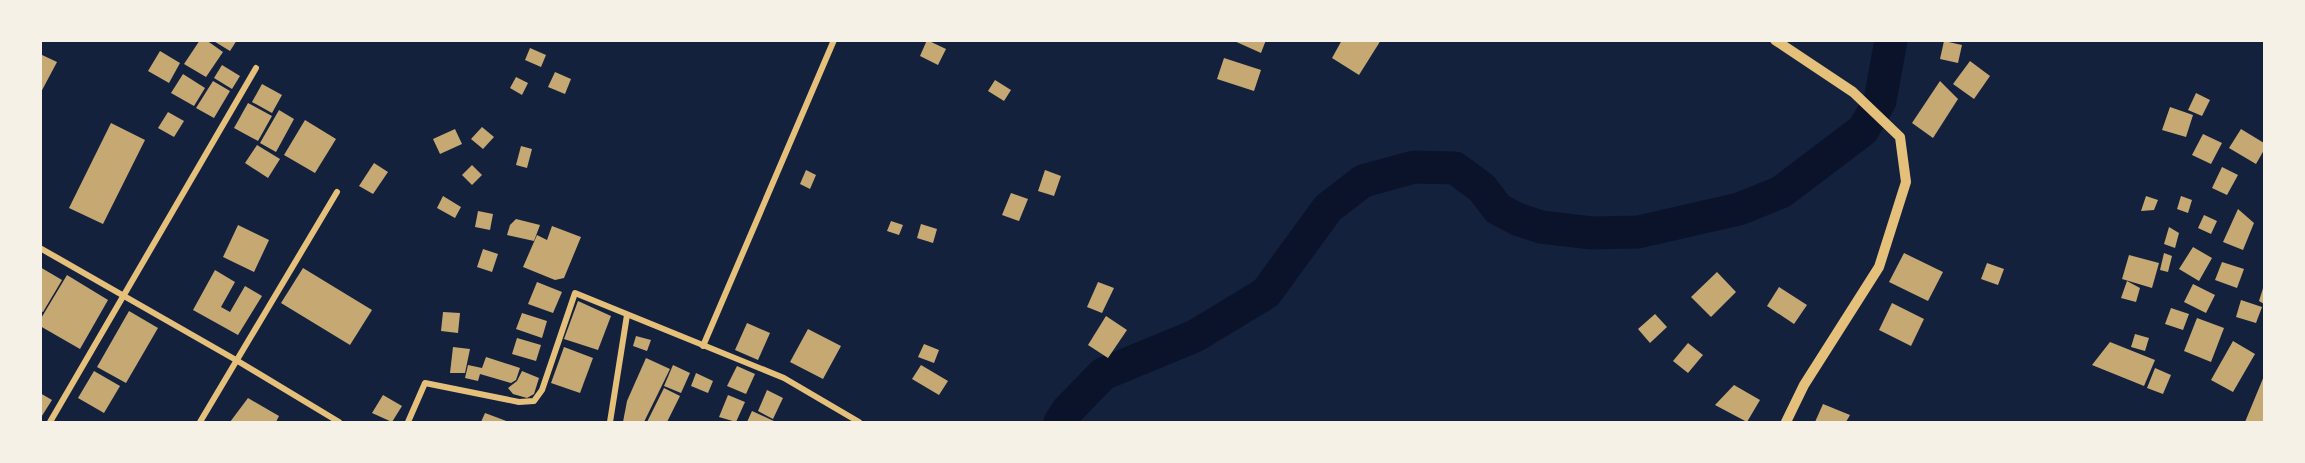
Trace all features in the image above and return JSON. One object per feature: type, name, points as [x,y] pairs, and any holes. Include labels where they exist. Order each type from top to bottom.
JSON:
[{"type":"street","points":[[703,346],[834,40]]},
{"type":"street","points":[[1775,40],[1853,92],[1900,136],[1906,182],[1879,267],[1804,385],[1786,423]]},
{"type":"street","points":[[50,423],[256,68]]},
{"type":"street","points":[[200,423],[336,192]]},
{"type":"street","points":[[40,248],[236,360],[339,423]]},
{"type":"street","points":[[408,423],[425,383],[519,402],[534,401],[542,390],[575,293],[784,378],[859,423]]},
{"type":"street","points":[[610,423],[627,315]]},
{"type":"building","points":[[200,40],[206,40],[223,52],[206,77],[184,64]]},
{"type":"building","points":[[212,40],[237,40],[230,51]]},
{"type":"building","points":[[927,40],[946,49],[938,65],[920,56]]},
{"type":"building","points":[[1232,40],[1266,40],[1261,53]]},
{"type":"building","points":[[1342,40],[1381,40],[1359,75],[1332,58]]},
{"type":"building","points":[[1944,41],[1962,45],[1958,63],[1940,59]]},
{"type":"building","points":[[530,48],[546,55],[541,67],[525,60]]},
{"type":"building","points":[[160,51],[180,63],[169,83],[148,71]]},
{"type":"building","points":[[40,54],[57,62],[40,94]]},
{"type":"building","points":[[1224,58],[1261,70],[1254,91],[1217,79]]},
{"type":"building","points":[[1970,61],[1990,76],[1974,99],[1953,84]]},
{"type":"building","points":[[222,65],[240,76],[232,89],[214,78]]},
{"type":"building","points":[[555,72],[571,79],[565,94],[548,87]]},
{"type":"building","points":[[183,74],[205,88],[194,106],[171,93]]},
{"type":"building","points":[[516,77],[528,83],[522,95],[510,88]]},
{"type":"building","points":[[995,80],[1011,90],[1004,101],[988,91]]},
{"type":"building","points":[[213,81],[230,91],[214,118],[196,108]]},
{"type":"building","points":[[1940,81],[1958,99],[1933,138],[1912,123]]},
{"type":"building","points":[[262,84],[282,95],[272,113],[252,102]]},
{"type":"building","points":[[2196,93],[2210,100],[2202,116],[2188,110]]},
{"type":"building","points":[[248,103],[272,116],[258,141],[234,128]]},
{"type":"building","points":[[2170,107],[2193,115],[2186,137],[2162,130]]},
{"type":"building","points":[[279,110],[294,119],[276,152],[260,143]]},
{"type":"building","points":[[168,112],[184,121],[174,137],[158,128]]},
{"type":"building","points":[[305,120],[336,139],[315,173],[284,155]]},
{"type":"building","points":[[111,123],[145,140],[103,224],[69,208]]},
{"type":"building","points":[[482,127],[494,137],[483,149],[471,139]]},
{"type":"building","points":[[455,129],[462,144],[440,154],[433,139]]},
{"type":"building","points":[[2241,129],[2264,143],[2264,150],[2256,164],[2229,148]]},
{"type":"building","points":[[2203,134],[2222,143],[2211,164],[2192,155]]},
{"type":"building","points":[[257,145],[280,159],[268,178],[245,163]]},
{"type":"building","points":[[521,146],[532,149],[527,168],[516,165]]},
{"type":"building","points":[[374,163],[388,172],[373,194],[359,186]]},
{"type":"building","points":[[472,165],[482,175],[472,185],[462,175]]},
{"type":"building","points":[[2222,167],[2238,175],[2227,195],[2212,188]]},
{"type":"building","points":[[806,170],[816,175],[810,189],[800,184]]},
{"type":"building","points":[[1045,170],[1061,176],[1054,196],[1038,191]]},
{"type":"building","points":[[1011,193],[1028,199],[1019,221],[1002,215]]},
{"type":"building","points":[[443,196],[461,207],[455,218],[437,208]]},
{"type":"building","points":[[2146,196],[2158,200],[2154,210],[2141,211]]},
{"type":"building","points":[[2181,196],[2192,200],[2188,213],[2177,209]]},
{"type":"building","points":[[2238,209],[2254,223],[2243,250],[2223,242]]},
{"type":"building","points":[[478,211],[493,214],[490,230],[475,227]]},
{"type":"building","points":[[2204,215],[2217,221],[2211,234],[2198,228]]},
{"type":"building","points":[[516,219],[540,225],[534,241],[507,235],[510,225]]},
{"type":"building","points":[[891,221],[903,225],[899,235],[887,231]]},
{"type":"building","points":[[921,224],[937,229],[933,243],[917,238]]},
{"type":"building","points":[[238,225],[269,240],[254,272],[223,257]]},
{"type":"building","points":[[552,226],[581,237],[564,278],[555,280],[523,267],[537,235],[547,240]]},
{"type":"building","points":[[2169,227],[2179,233],[2175,248],[2164,244]]},
{"type":"building","points":[[2193,247],[2212,258],[2199,281],[2179,269]]},
{"type":"building","points":[[483,249],[498,254],[492,272],[477,267]]},
{"type":"building","points":[[1904,253],[1943,272],[1928,301],[1889,282]]},
{"type":"building","points":[[2164,253],[2172,256],[2168,272],[2160,270]]},
{"type":"building","points":[[2129,255],[2159,263],[2152,288],[2122,279]]},
{"type":"building","points":[[2222,262],[2244,269],[2237,288],[2215,280]]},
{"type":"building","points":[[1987,263],[2004,269],[1998,285],[1981,279]]},
{"type":"building","points":[[40,267],[62,280],[43,312],[40,311]]},
{"type":"building","points":[[303,268],[372,310],[350,345],[281,303]]},
{"type":"building","points":[[215,270],[235,282],[221,307],[230,312],[245,286],[262,296],[238,335],[193,310]]},
{"type":"building","points":[[1717,272],[1736,292],[1711,317],[1691,297]]},
{"type":"building","points":[[67,275],[108,300],[80,349],[40,326],[40,320]]},
{"type":"building","points":[[2127,281],[2140,288],[2136,302],[2121,298]]},
{"type":"building","points":[[537,282],[562,292],[553,313],[528,304]]},
{"type":"building","points":[[1098,282],[1114,288],[1102,313],[1087,307]]},
{"type":"building","points":[[2193,284],[2215,295],[2206,313],[2184,302]]},
{"type":"building","points":[[2264,285],[2264,304],[2259,301]]},
{"type":"building","points":[[1779,287],[1807,305],[1794,324],[1767,306]]},
{"type":"building","points":[[2241,300],[2262,307],[2256,323],[2236,317]]},
{"type":"building","points":[[578,301],[611,316],[598,350],[564,339]]},
{"type":"building","points":[[1892,303],[1924,319],[1911,346],[1879,330]]},
{"type":"building","points":[[2171,308],[2189,314],[2183,330],[2165,324]]},
{"type":"building","points":[[129,311],[158,328],[126,383],[97,367]]},
{"type":"building","points":[[443,312],[460,313],[458,333],[441,331]]},
{"type":"building","points":[[522,313],[547,321],[542,338],[516,329]]},
{"type":"building","points":[[1655,314],[1667,327],[1650,343],[1638,329]]},
{"type":"building","points":[[1106,316],[1127,330],[1108,358],[1088,345]]},
{"type":"building","points":[[2197,318],[2224,328],[2211,362],[2184,351]]},
{"type":"building","points":[[747,323],[770,333],[758,360],[735,350]]},
{"type":"building","points":[[808,329],[841,346],[823,379],[790,362]]},
{"type":"building","points":[[2135,334],[2149,338],[2145,351],[2131,347]]},
{"type":"building","points":[[636,336],[651,340],[647,351],[633,346]]},
{"type":"building","points":[[517,338],[541,345],[536,361],[512,354]]},
{"type":"building","points":[[2233,341],[2255,354],[2233,392],[2211,380]]},
{"type":"building","points":[[2110,342],[2155,360],[2144,386],[2092,365]]},
{"type":"building","points":[[1688,343],[1703,355],[1688,373],[1673,361]]},
{"type":"building","points":[[924,344],[939,350],[934,363],[918,357]]},
{"type":"building","points":[[453,347],[470,349],[465,373],[450,373]]},
{"type":"building","points":[[564,347],[593,358],[580,393],[551,383]]},
{"type":"building","points":[[486,357],[520,368],[516,380],[511,383],[480,374],[478,381],[465,378],[468,365],[482,368]]},
{"type":"building","points":[[646,358],[670,369],[644,422],[623,422],[627,401]]},
{"type":"building","points":[[673,365],[690,373],[681,393],[664,386]]},
{"type":"building","points":[[921,365],[948,381],[939,395],[912,379]]},
{"type":"building","points":[[737,366],[755,374],[746,394],[727,386]]},
{"type":"building","points":[[2155,368],[2171,375],[2163,394],[2147,388]]},
{"type":"building","points":[[94,371],[120,386],[104,413],[78,398]]},
{"type":"building","points":[[522,371],[539,378],[534,394],[527,398],[513,394],[508,388],[517,381]]},
{"type":"building","points":[[696,373],[713,381],[708,393],[691,386]]},
{"type":"building","points":[[2264,376],[2264,422],[2245,422]]},
{"type":"building","points":[[1734,385],[1760,400],[1747,422],[1715,405]]},
{"type":"building","points":[[664,388],[680,396],[667,422],[647,422]]},
{"type":"building","points":[[767,390],[783,398],[773,419],[758,411]]},
{"type":"building","points":[[40,393],[52,400],[40,419]]},
{"type":"building","points":[[383,395],[402,406],[392,422],[372,413]]},
{"type":"building","points":[[728,395],[745,402],[736,422],[719,417]]},
{"type":"building","points":[[248,398],[279,416],[276,422],[230,422]]},
{"type":"building","points":[[1823,404],[1850,415],[1846,422],[1815,422]]},
{"type":"building","points":[[752,411],[776,422],[747,422]]},
{"type":"building","points":[[485,413],[509,422],[481,422]]},
{"type":"waterway","points":[[1060,422],[1067,411],[1103,374],[1195,336],[1266,293],[1328,208],[1363,181],[1414,167],[1455,168],[1482,188],[1498,209],[1517,219],[1541,227],[1592,233],[1638,232],[1739,209],[1781,192],[1863,130],[1880,101],[1891,40]]}]
